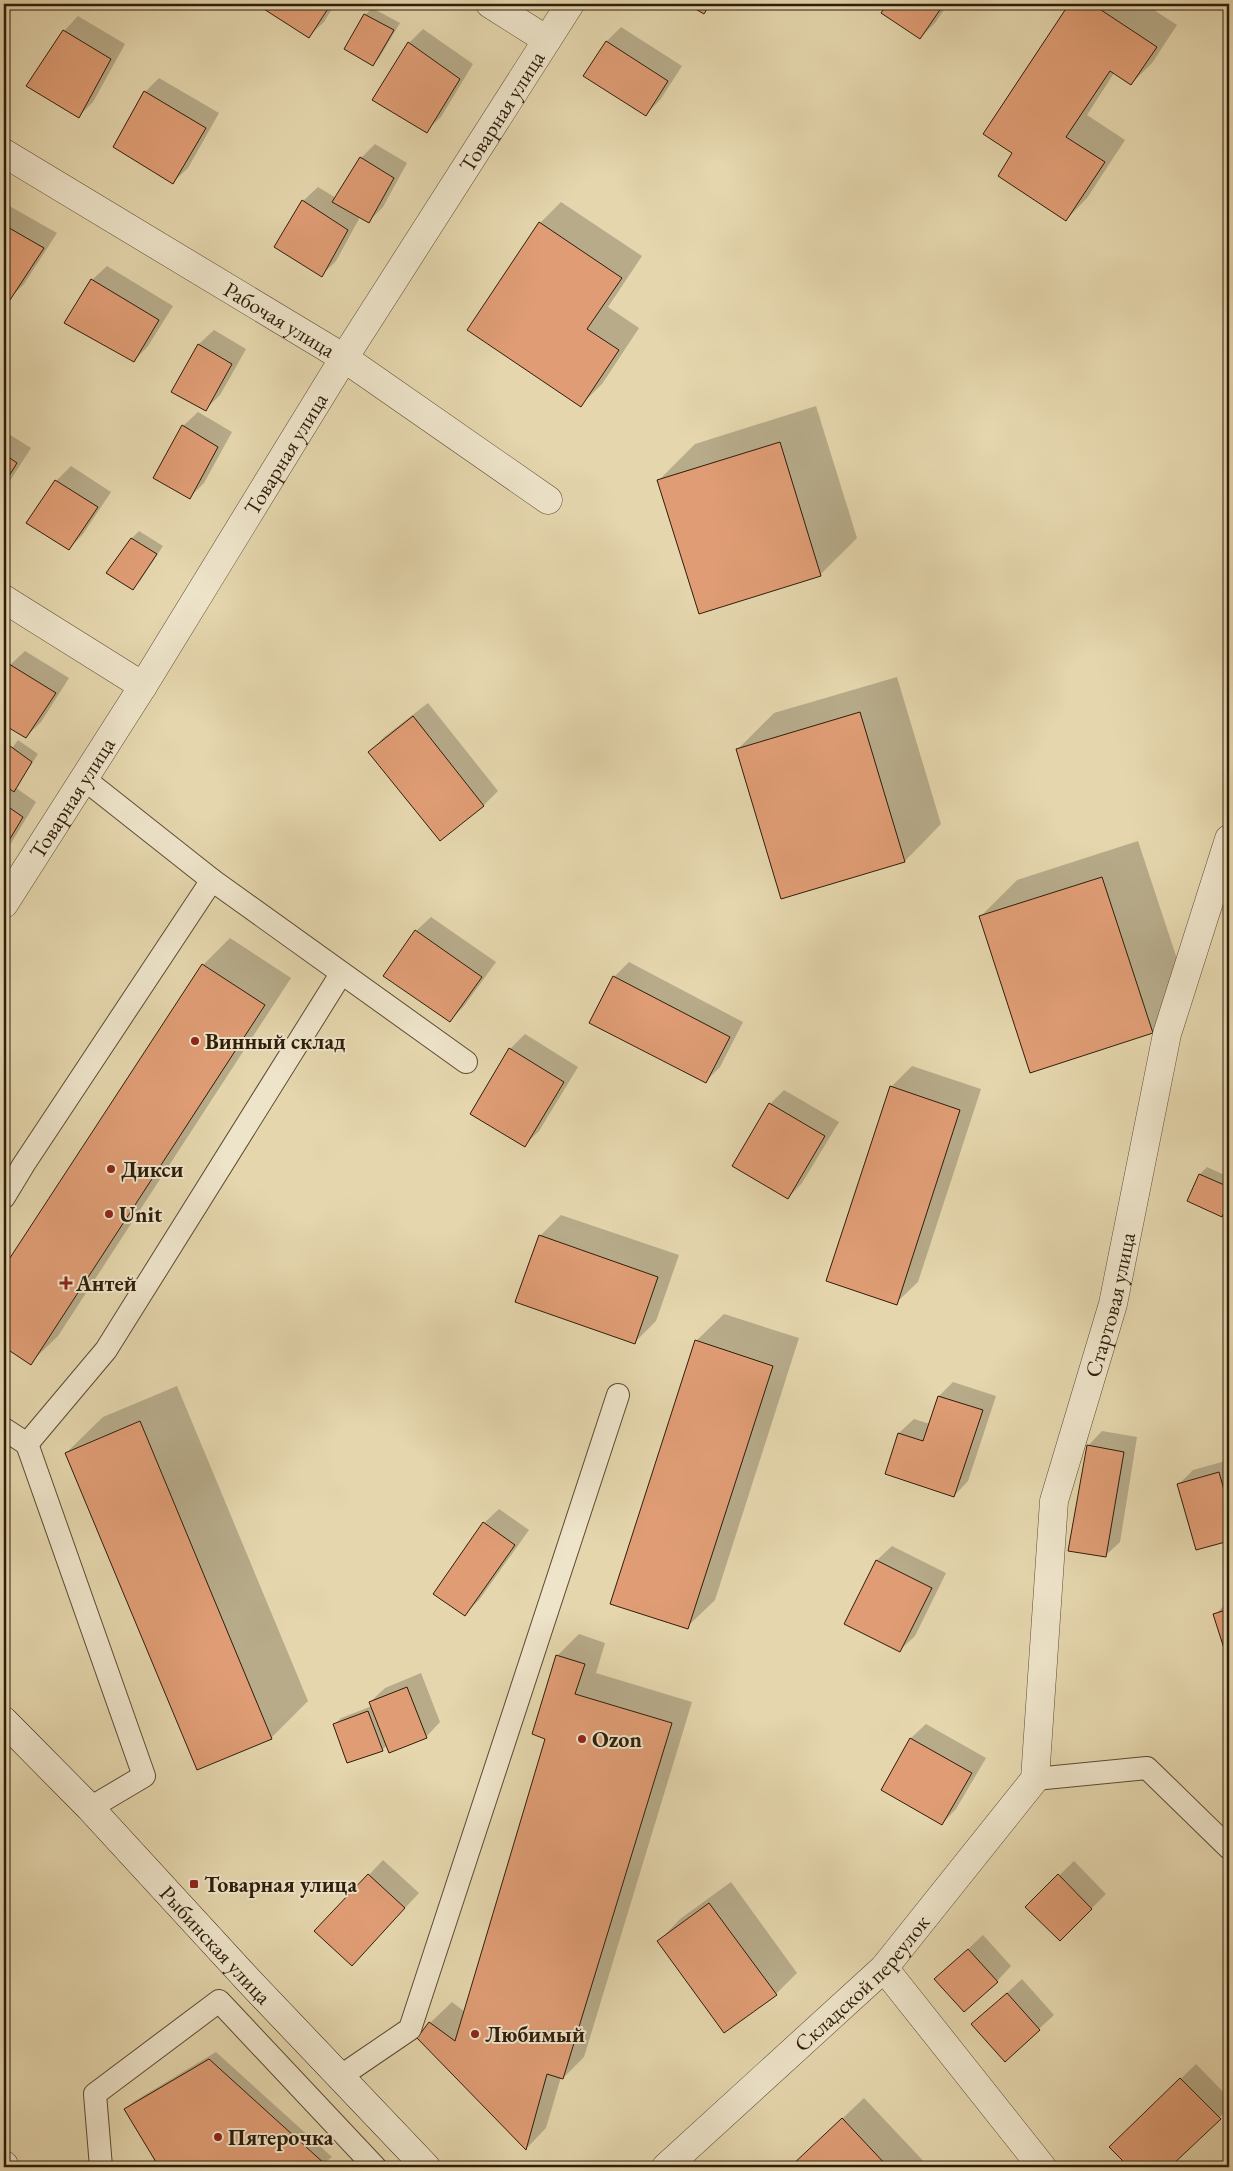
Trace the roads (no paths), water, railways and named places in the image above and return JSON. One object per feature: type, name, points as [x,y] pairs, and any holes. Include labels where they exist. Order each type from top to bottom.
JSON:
[{"type":"street","points":[[490,4],[547,40]]},
{"type":"street","name":"Товарная улица","points":[[4,904],[143,686],[344,358],[570,4]]},
{"type":"street","name":"Рабочая улица","points":[[4,153],[344,358],[548,500]]},
{"type":"street","points":[[4,599],[143,686]]},
{"type":"street","name":"Стартовая улица","points":[[1035,1779],[1054,1500],[1113,1304],[1167,1034],[1229,839]]},
{"type":"street","name":"Рыбинская улица","points":[[4,1721],[90,1808],[249,1981],[426,2167]]},
{"type":"street","name":"Складской переулок","points":[[666,2167],[884,1968],[1035,1779]]},
{"type":"street","points":[[884,1968],[1042,2167]]},
{"type":"lane","points":[[83,778],[212,880],[466,1062]]},
{"type":"lane","points":[[4,1197],[212,880]]},
{"type":"lane","points":[[27,1444],[106,1350],[342,974]]},
{"type":"lane","points":[[340,2076],[410,2029],[618,1396]]},
{"type":"lane","points":[[4,1429],[27,1444],[144,1776],[90,1808]]},
{"type":"lane","points":[[1035,1779],[1147,1768],[1229,1848]]},
{"type":"lane","points":[[101,2167],[95,2094],[219,2001],[374,2167]]},
{"type":"place","name":"Винный склад","points":[[195,1041]]},
{"type":"place","name":"Дикси","points":[[111,1169]]},
{"type":"place","name":"Unit","points":[[109,1214]]},
{"type":"place","name":"Антей","points":[[66,1283]]},
{"type":"place","name":"Ozon","points":[[582,1739]]},
{"type":"place","name":"Товарная улица","points":[[194,1884]]},
{"type":"place","name":"Любимый","points":[[475,2034]]},
{"type":"place","name":"Пятерочка","points":[[218,2137]]}]
